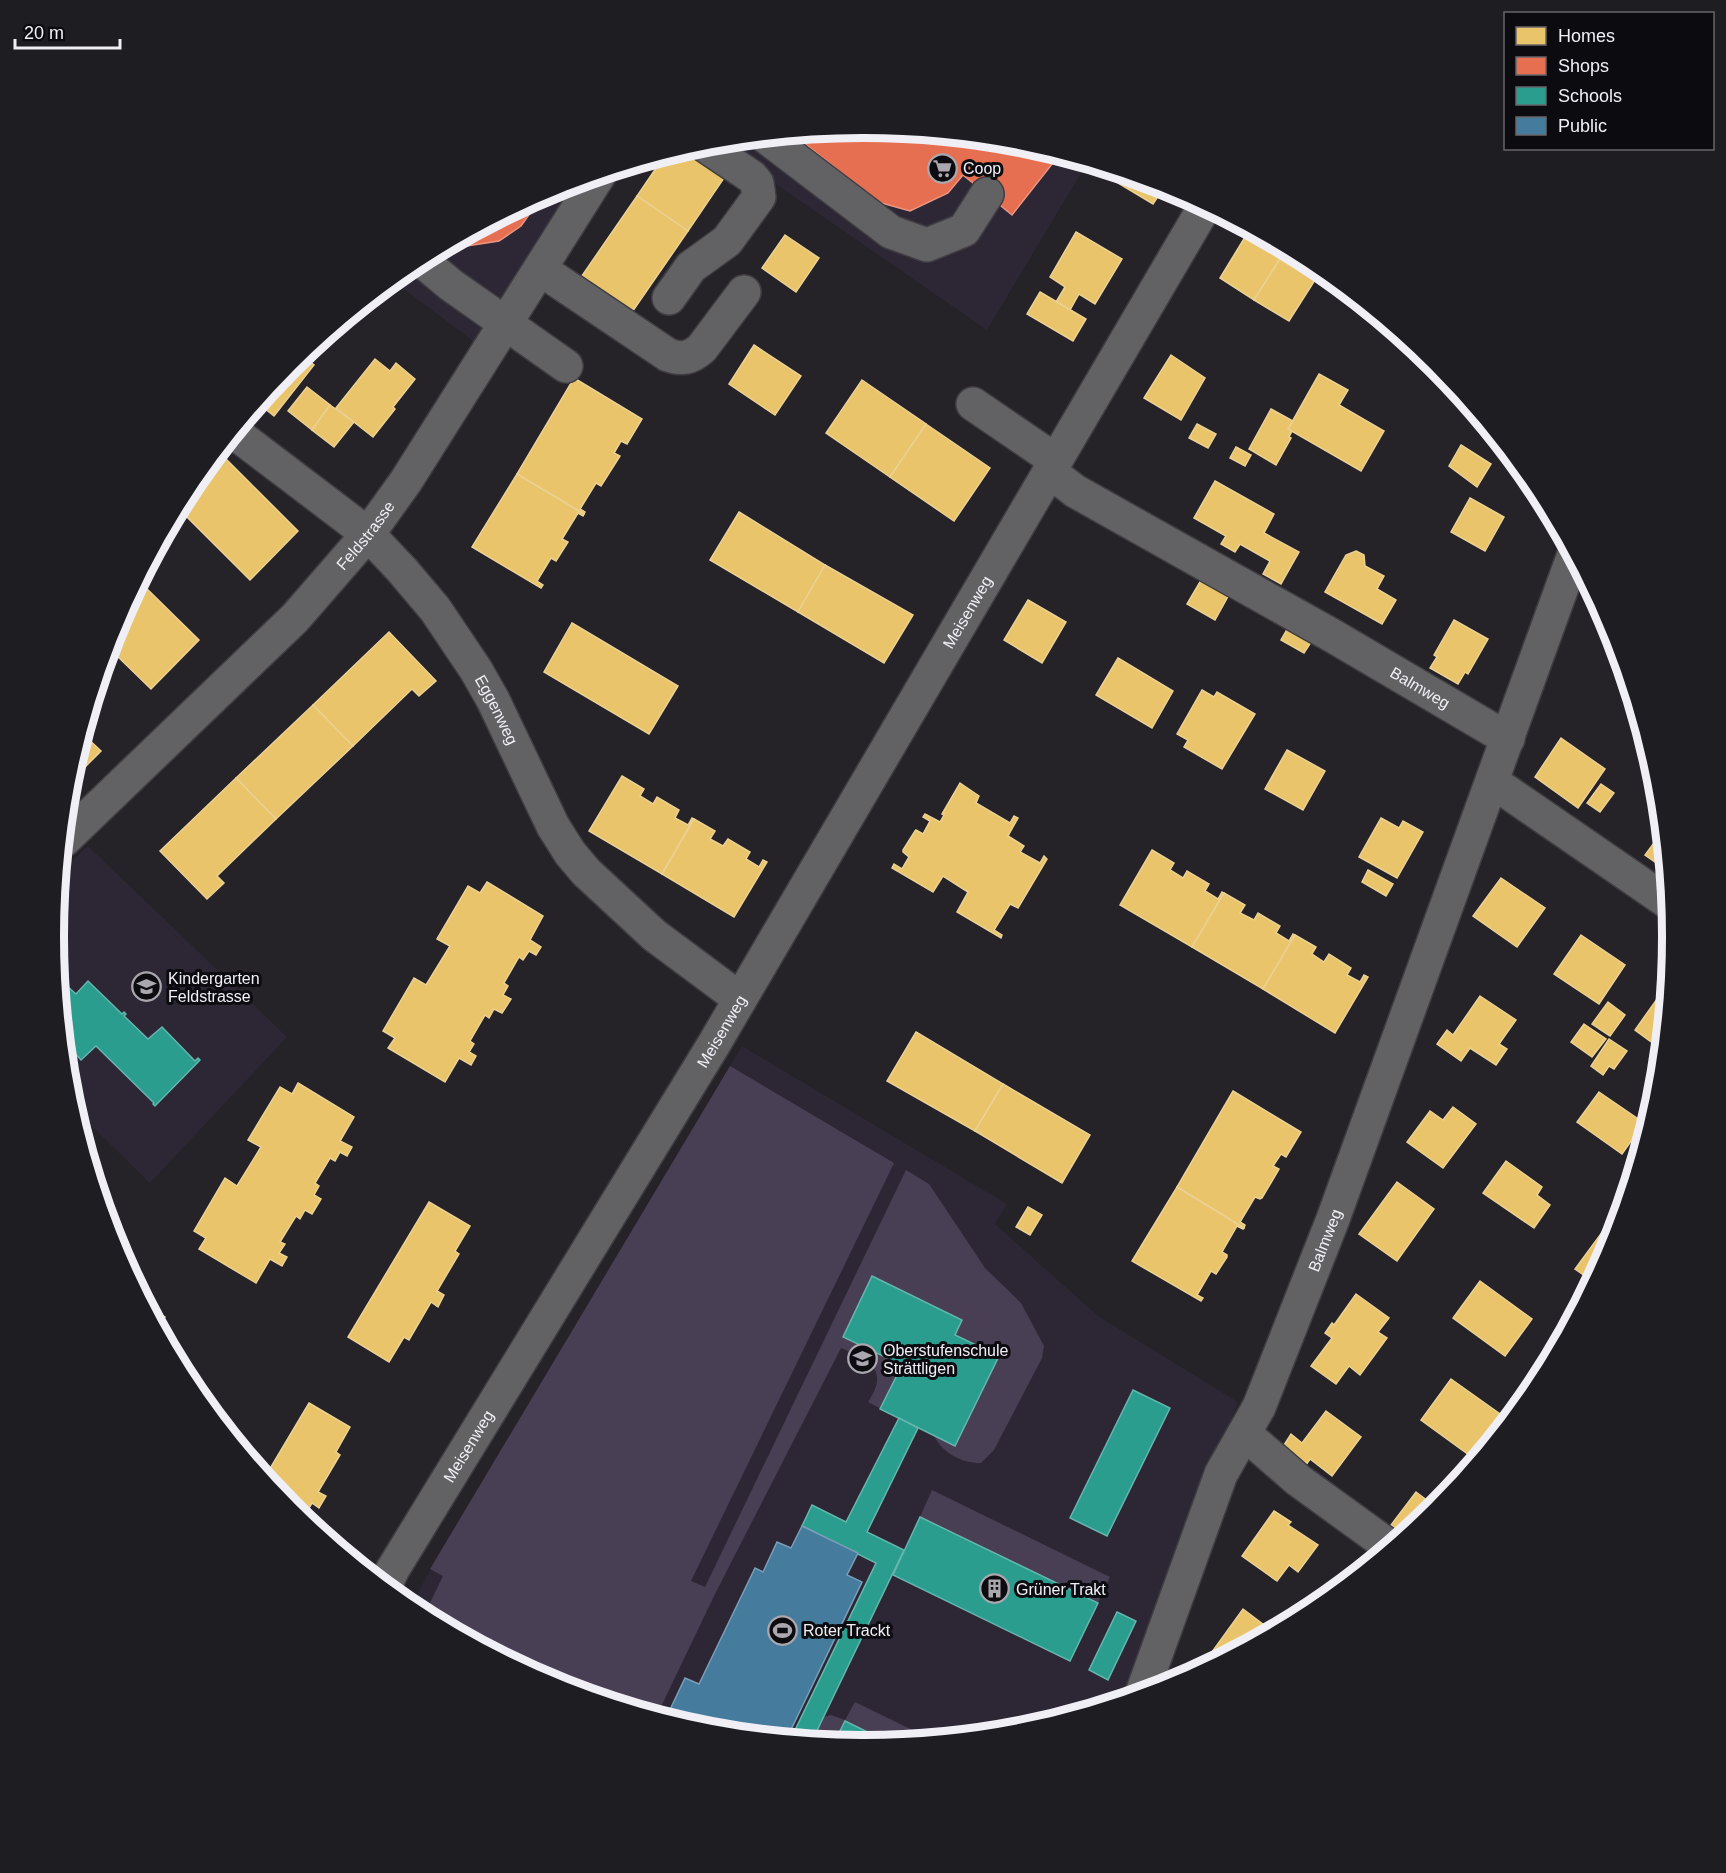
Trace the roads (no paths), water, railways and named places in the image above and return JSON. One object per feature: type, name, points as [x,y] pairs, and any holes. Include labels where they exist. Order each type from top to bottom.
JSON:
[{"type":"street","points":[[775,144],[891,232],[927,246],[964,230],[987,194]]},
{"type":"street","points":[[669,298],[691,267],[727,241],[759,197],[758,183],[715,152]]},
{"type":"street","name":"Feldstrasse","points":[[71,833],[296,618],[368,534],[406,481],[593,185]]},
{"type":"street","name":"Meisenweg","points":[[388,1578],[740,999],[1201,213]]},
{"type":"street","points":[[429,267],[451,285],[566,366]]},
{"type":"street","points":[[540,269],[668,355],[678,358],[695,354],[702,348],[744,292]]},
{"type":"street","points":[[973,404],[1052,465]]},
{"type":"street","name":"Eggenweg","points":[[241,437],[368,534],[402,570],[435,609],[476,669],[494,700],[554,826],[570,853],[598,884],[654,935],[740,999]]},
{"type":"street","name":"Balmweg","points":[[1052,465],[1075,491],[1333,636],[1508,739]]},
{"type":"street","name":"Balmweg","points":[[1146,1683],[1221,1474],[1259,1407],[1333,1219],[1570,566]]},
{"type":"street","points":[[1493,782],[1661,897]]},
{"type":"street","points":[[1245,1434],[1298,1480],[1383,1542]]},
{"type":"place","name":"Coop","points":[[942,168]]},
{"type":"place","name":"Kindergarten Feldstrasse","points":[[147,987]]},
{"type":"place","name":"Oberstufenschule Strättligen","points":[[862,1359]]},
{"type":"place","name":"Grüner Trakt","points":[[995,1589]]},
{"type":"place","name":"Roter Trackt","points":[[782,1630]]}]
